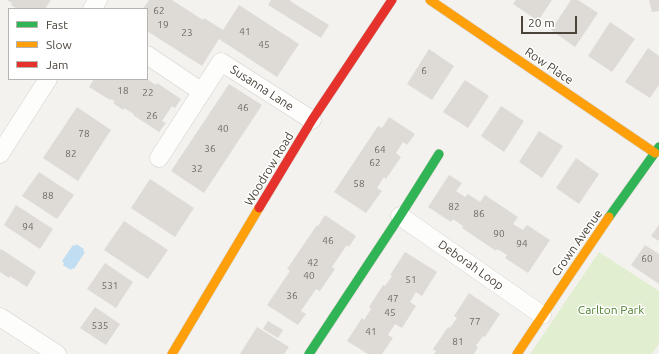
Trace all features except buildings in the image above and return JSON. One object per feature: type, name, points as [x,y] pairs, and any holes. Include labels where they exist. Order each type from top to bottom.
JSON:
[{"type":"street","name":"Woodrow Road","points":[[172,354],[312,120],[392,0]]},
{"type":"street","name":"Row Place","points":[[430,0],[657,150]]},
{"type":"street","points":[[148,56],[202,92]]},
{"type":"street","name":"Susanna Lane","points":[[159,158],[221,62],[312,120]]},
{"type":"street","points":[[0,154],[47,80]]},
{"type":"street","name":"Crown Avenue","points":[[517,354],[586,249],[657,150]]},
{"type":"street","points":[[309,354],[439,154]]},
{"type":"street","name":"Deborah Loop","points":[[400,216],[542,315]]},
{"type":"street","points":[[0,317],[57,354]]},
{"type":"green space","name":"Carlton Park","points":[[599,252],[659,291],[659,343],[652,354],[530,354]]},
{"type":"water","points":[[76,244],[84,249],[83,251],[85,252],[74,269],[72,268],[71,270],[63,265],[64,263],[62,261],[73,245],[75,246]]},
{"type":"traffic: fast","points":[[609,217],[659,147]]},
{"type":"traffic: fast","points":[[309,354],[439,154]]},
{"type":"traffic: slow","points":[[430,0],[655,153]]},
{"type":"traffic: slow","points":[[172,354],[259,208]]},
{"type":"traffic: slow","points":[[517,354],[609,217]]},
{"type":"traffic: jam","points":[[259,208],[312,120],[392,0]]}]
